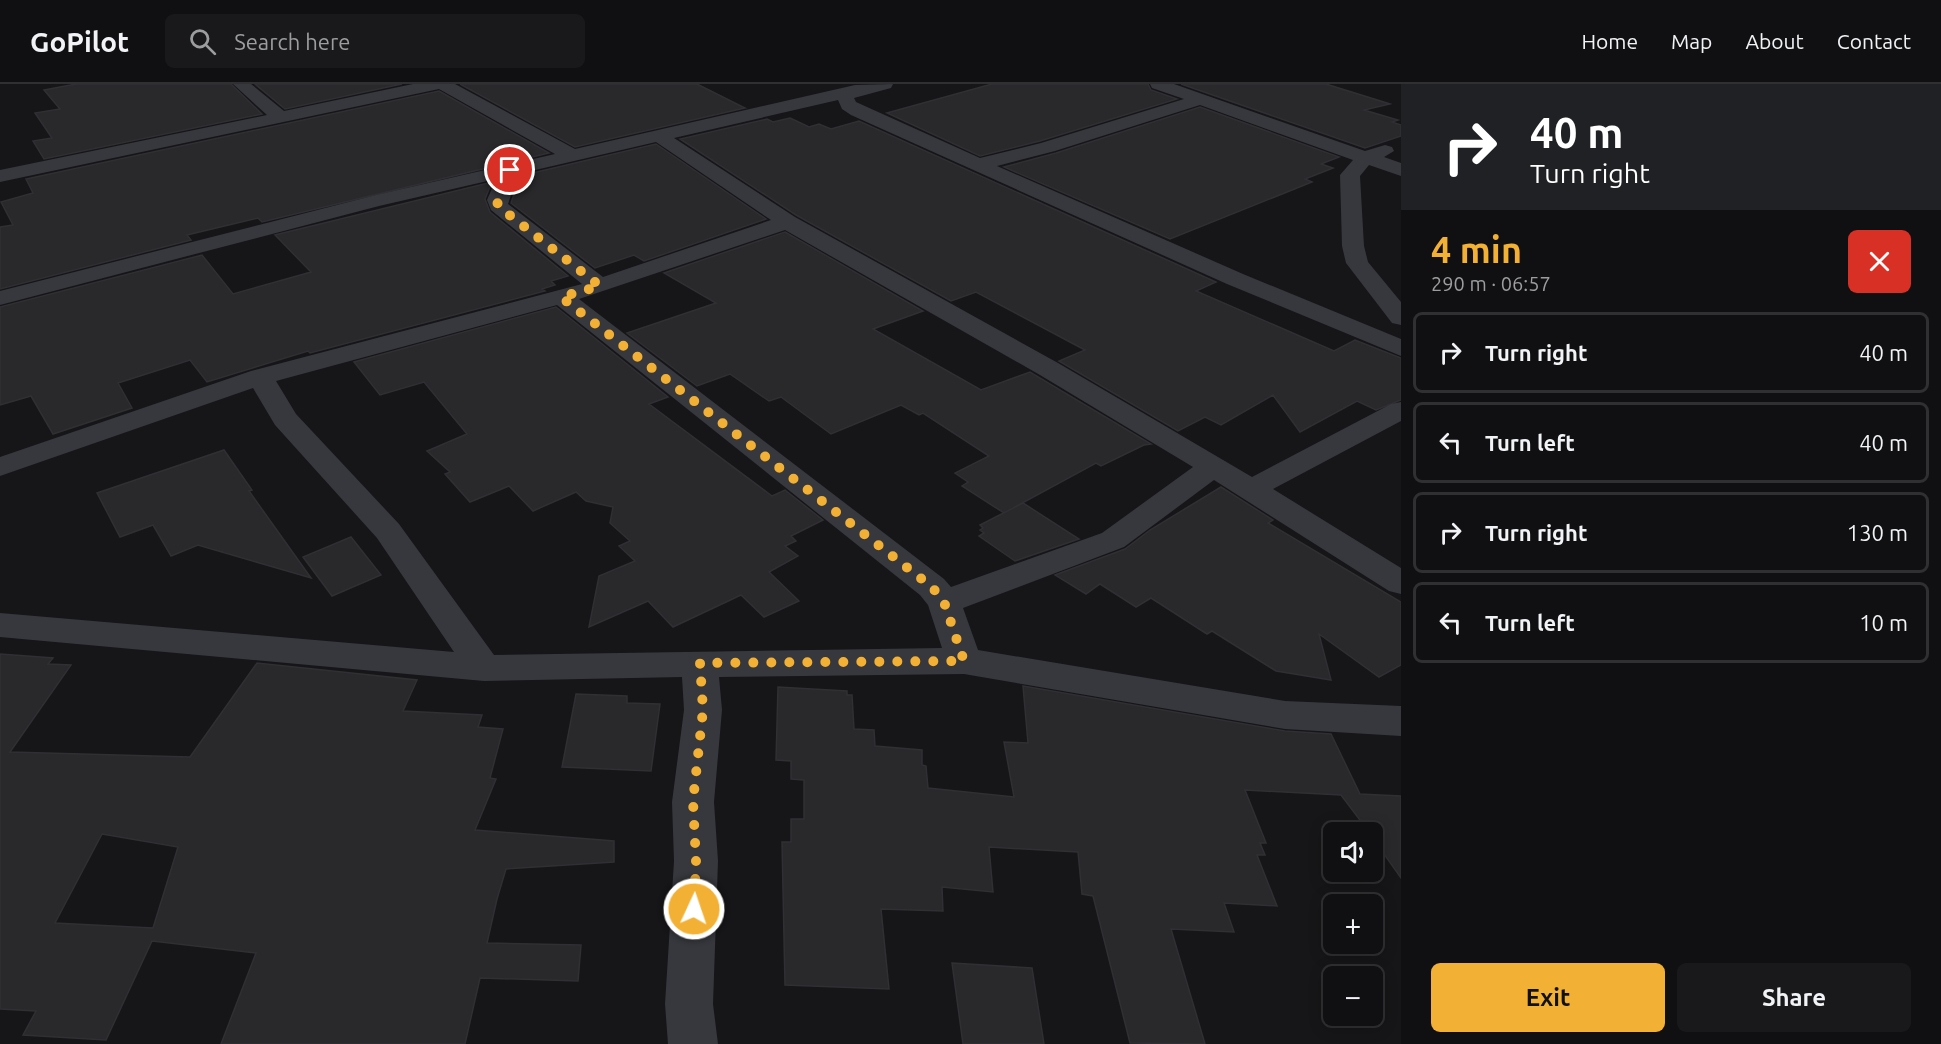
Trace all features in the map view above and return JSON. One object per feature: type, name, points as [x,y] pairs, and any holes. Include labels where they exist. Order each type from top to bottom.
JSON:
[{"type":"street","points":[[241,84],[280,117]]},
{"type":"street","points":[[3,172],[437,84]]},
{"type":"street","points":[[443,84],[573,156]]},
{"type":"street","points":[[0,298],[265,228],[885,84]]},
{"type":"street","points":[[1158,84],[1401,170]]},
{"type":"street","points":[[855,90],[845,97],[848,105],[857,111],[981,164],[1235,279],[1401,348]]},
{"type":"street","points":[[981,164],[1048,147],[1201,99]]},
{"type":"street","points":[[660,136],[788,222],[1049,369],[1214,466],[1401,583]]},
{"type":"street","points":[[1401,147],[1366,157],[1350,179],[1355,258],[1401,318]]},
{"type":"street","points":[[510,170],[497,200],[498,206],[600,286]]},
{"type":"street","points":[[0,467],[260,377],[600,286],[788,222]]},
{"type":"street","points":[[561,297],[923,579],[944,602],[964,661]]},
{"type":"street","points":[[260,377],[285,419],[388,531],[484,668]]},
{"type":"street","points":[[1251,489],[1401,410]]},
{"type":"street","points":[[944,602],[1113,540],[1214,466]]},
{"type":"street","points":[[0,625],[484,668],[700,663],[964,661],[1285,715],[1401,721]]},
{"type":"street","points":[[693,1044],[689,1004],[696,861],[693,801],[703,710],[700,663]]},
{"type":"building","points":[[76,84],[231,84],[262,114],[44,159],[33,141],[52,138],[35,113],[60,109],[44,90]]},
{"type":"building","points":[[255,84],[402,84],[285,109]]},
{"type":"building","points":[[460,84],[697,84],[745,108],[575,147]]},
{"type":"building","points":[[992,84],[1148,84],[1151,90],[1177,99],[1040,141],[980,156],[887,113]]},
{"type":"building","points":[[1181,84],[1326,84],[1390,104],[1364,110],[1398,120],[1392,122],[1401,125],[1401,136],[1365,148]]},
{"type":"building","points":[[439,91],[549,153],[262,222],[258,218],[187,235],[191,240],[0,289],[0,227],[13,225],[1,202],[33,193],[26,179]]},
{"type":"building","points":[[1200,107],[1339,157],[1321,164],[1333,168],[1305,179],[1312,182],[1170,239],[1004,167],[1056,153]]},
{"type":"building","points":[[790,118],[809,127],[819,124],[831,129],[859,121],[1216,282],[1196,291],[1334,351],[1355,340],[1401,358],[1401,400],[1376,410],[1357,401],[1300,432],[1273,395],[1221,425],[1205,417],[1178,431],[1059,361],[1085,350],[976,292],[951,301],[796,215],[680,139],[767,119],[773,122]]},
{"type":"building","points":[[656,144],[766,219],[644,261],[634,255],[595,268],[511,203],[520,176]]},
{"type":"building","points":[[492,182],[485,199],[490,212],[568,276],[551,281],[555,285],[542,289],[545,291],[310,353],[308,351],[207,382],[190,360],[118,383],[132,408],[53,434],[31,396],[0,405],[0,307],[202,255],[233,294],[311,272],[275,235]]},
{"type":"building","points":[[785,232],[923,311],[873,329],[981,390],[1030,372],[1151,444],[1144,445],[1101,466],[1096,463],[1004,513],[962,486],[968,482],[955,473],[989,456],[923,413],[919,415],[901,405],[831,434],[781,397],[769,401],[730,374],[697,386],[627,333],[716,303],[664,273]]},
{"type":"building","points":[[556,307],[668,397],[649,404],[772,496],[785,490],[823,520],[791,536],[796,541],[785,546],[798,556],[769,572],[799,601],[764,617],[741,595],[673,627],[648,601],[589,627],[599,576],[635,561],[619,546],[630,541],[610,523],[613,507],[586,501],[576,492],[533,511],[509,486],[470,502],[445,474],[450,472],[427,451],[467,434],[424,382],[380,395],[354,362]]},
{"type":"building","points":[[224,450],[252,490],[249,491],[311,578],[198,545],[171,556],[153,525],[120,537],[97,493]]},
{"type":"building","points":[[1221,487],[1273,520],[1268,523],[1401,602],[1401,665],[1379,677],[1319,634],[1331,680],[1276,671],[1212,631],[1207,634],[1151,598],[1136,607],[1100,584],[1086,594],[1055,575],[1125,549],[1150,530]]},
{"type":"building","points":[[1023,503],[1079,539],[1015,561],[979,536],[984,533],[980,530],[983,528],[980,525]]},
{"type":"building","points":[[351,537],[381,575],[332,596],[303,557]]},
{"type":"building","points":[[0,654],[53,658],[48,664],[71,665],[10,752],[190,757],[257,663],[417,680],[403,711],[482,715],[478,727],[503,729],[490,778],[496,779],[475,830],[614,841],[614,862],[506,869],[487,943],[581,945],[578,981],[480,978],[465,1044],[221,1044],[256,953],[152,941],[106,1040],[23,1035],[36,1011],[0,1009]],"holes":[[[102,834],[178,847],[153,928],[55,923]]]},
{"type":"building","points":[[1023,686],[1285,731],[1331,734],[1360,794],[1401,796],[1401,878],[1383,853],[1383,822],[1361,822],[1341,795],[1245,790],[1266,843],[1260,843],[1265,855],[1257,855],[1277,906],[1224,903],[1234,932],[1171,929],[1205,1044],[1130,1043],[1093,896],[1082,894],[1078,852],[989,847],[993,892],[942,887],[943,911],[881,909],[889,989],[785,985],[782,842],[791,842],[791,819],[804,819],[804,780],[791,779],[791,761],[776,760],[778,687],[847,691],[847,695],[852,695],[854,729],[874,730],[875,746],[922,750],[922,765],[926,766],[928,788],[1014,797],[1004,742],[1028,743]]},
{"type":"building","points":[[576,694],[627,696],[627,703],[660,704],[651,771],[562,767]]},
{"type":"building","points":[[952,963],[1032,968],[1044,1044],[963,1044]]},
{"type":"route","points":[[510,170],[497,200],[498,206],[600,286],[561,297],[932,587],[944,602],[964,661],[700,663],[703,710],[693,801],[696,861],[694,909]]}]
